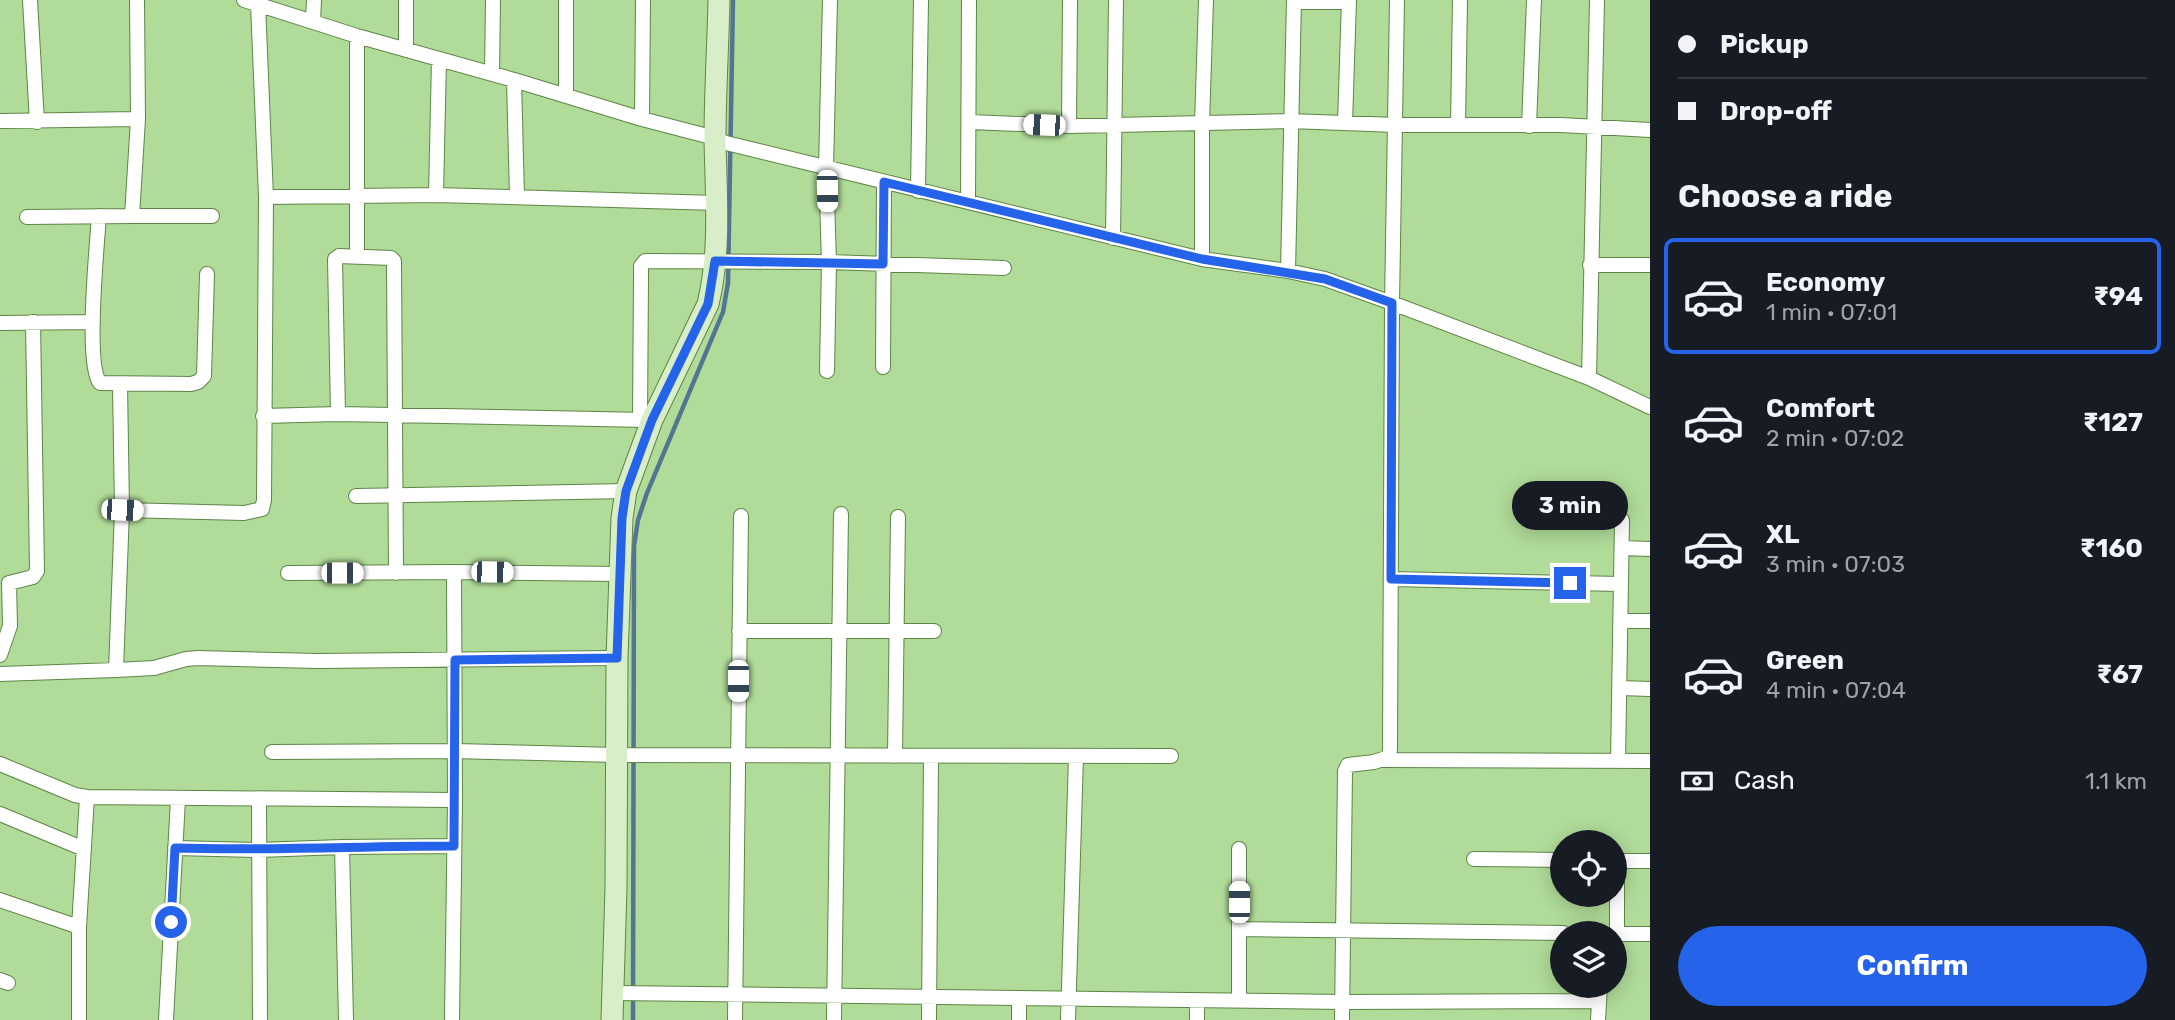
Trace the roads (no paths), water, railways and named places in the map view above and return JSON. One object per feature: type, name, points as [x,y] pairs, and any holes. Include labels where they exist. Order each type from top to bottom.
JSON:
[{"type":"street","points":[[30,0],[37,122]]},
{"type":"street","points":[[132,216],[138,119],[137,0]]},
{"type":"street","points":[[313,22],[314,0]]},
{"type":"street","points":[[406,0],[406,50]]},
{"type":"street","points":[[492,74],[493,0]]},
{"type":"street","points":[[566,0],[566,96]]},
{"type":"street","points":[[642,119],[643,0]]},
{"type":"street","points":[[612,1020],[617,658],[622,518],[626,491],[646,420],[708,304],[715,261],[720,140],[719,0]]},
{"type":"street","points":[[827,371],[829,262],[826,167],[830,0]]},
{"type":"street","points":[[918,191],[920,0]]},
{"type":"street","points":[[968,201],[969,0]]},
{"type":"street","points":[[1069,126],[1070,0]]},
{"type":"street","points":[[1113,238],[1116,0]]},
{"type":"street","points":[[1202,259],[1206,0]]},
{"type":"street","points":[[1383,760],[1389,757],[1390,749],[1392,303],[1397,0]]},
{"type":"street","points":[[1458,125],[1460,0]]},
{"type":"street","points":[[1529,126],[1534,0]]},
{"type":"street","points":[[1589,378],[1597,0]]},
{"type":"street","points":[[1288,271],[1294,1],[1349,1],[1345,123]]},
{"type":"street","points":[[122,510],[244,513],[262,509],[267,197],[251,2],[356,36],[741,146],[1202,259],[1325,279],[1589,378],[1650,407]]},
{"type":"street","points":[[356,36],[356,257]]},
{"type":"street","points":[[436,195],[439,59]]},
{"type":"street","points":[[514,80],[517,197]]},
{"type":"street","points":[[0,121],[138,119]]},
{"type":"street","points":[[970,122],[1069,126],[1291,121],[1396,125],[1593,126],[1650,130]]},
{"type":"street","points":[[883,367],[884,182]]},
{"type":"street","points":[[267,197],[436,195],[717,203]]},
{"type":"street","points":[[99,216],[93,322],[96,377],[100,383],[191,384],[204,376],[207,274]]},
{"type":"street","points":[[27,217],[212,216]]},
{"type":"street","points":[[338,414],[335,261],[339,256],[391,258],[394,261],[396,573]]},
{"type":"street","points":[[646,420],[641,266],[651,259],[1004,268]]},
{"type":"street","points":[[1590,265],[1650,265]]},
{"type":"street","points":[[0,655],[9,632],[7,581],[33,577],[37,570],[33,322]]},
{"type":"street","points":[[0,323],[93,322]]},
{"type":"street","points":[[116,670],[122,510],[120,384]]},
{"type":"street","points":[[263,416],[338,414],[646,420]]},
{"type":"street","points":[[356,496],[626,491]]},
{"type":"street","points":[[834,1020],[841,514]]},
{"type":"street","points":[[734,1020],[740,516]]},
{"type":"street","points":[[895,756],[898,517]]},
{"type":"street","points":[[1618,761],[1622,520]]},
{"type":"street","points":[[1622,548],[1650,549]]},
{"type":"street","points":[[452,1020],[454,572]]},
{"type":"street","points":[[288,573],[620,574]]},
{"type":"street","points":[[1391,579],[1621,584]]},
{"type":"street","points":[[1621,621],[1650,621]]},
{"type":"street","points":[[739,631],[934,631]]},
{"type":"street","points":[[0,674],[154,668],[198,658],[318,661],[617,658]]},
{"type":"street","points":[[1620,688],[1650,689]]},
{"type":"street","points":[[272,752],[1171,756]]},
{"type":"street","points":[[929,1020],[930,756]]},
{"type":"street","points":[[1068,1020],[1076,756]]},
{"type":"street","points":[[1342,1020],[1345,771],[1348,765],[1383,760],[1650,761]]},
{"type":"street","points":[[0,764],[75,795],[87,797],[455,800]]},
{"type":"street","points":[[79,1020],[79,927],[87,797]]},
{"type":"street","points":[[166,1020],[178,799]]},
{"type":"street","points":[[259,800],[260,1020]]},
{"type":"street","points":[[0,814],[84,849]]},
{"type":"street","points":[[175,848],[259,850],[454,846]]},
{"type":"street","points":[[342,847],[346,1020]]},
{"type":"street","points":[[1239,849],[1239,1001]]},
{"type":"street","points":[[1474,859],[1550,860]]},
{"type":"street","points":[[1627,861],[1650,861]]},
{"type":"street","points":[[0,900],[79,927]]},
{"type":"street","points":[[1239,929],[1550,933]]},
{"type":"street","points":[[1627,934],[1650,934]]},
{"type":"street","points":[[614,993],[1343,1002],[1599,1001]]},
{"type":"street","points":[[1598,1020],[1599,998]]},
{"type":"street","points":[[1019,999],[1019,1020]]},
{"type":"street","points":[[1197,1000],[1197,1020]]},
{"type":"waterway","points":[[633,1020],[634,546],[638,520],[647,493],[723,312],[728,283],[733,0]]}]
